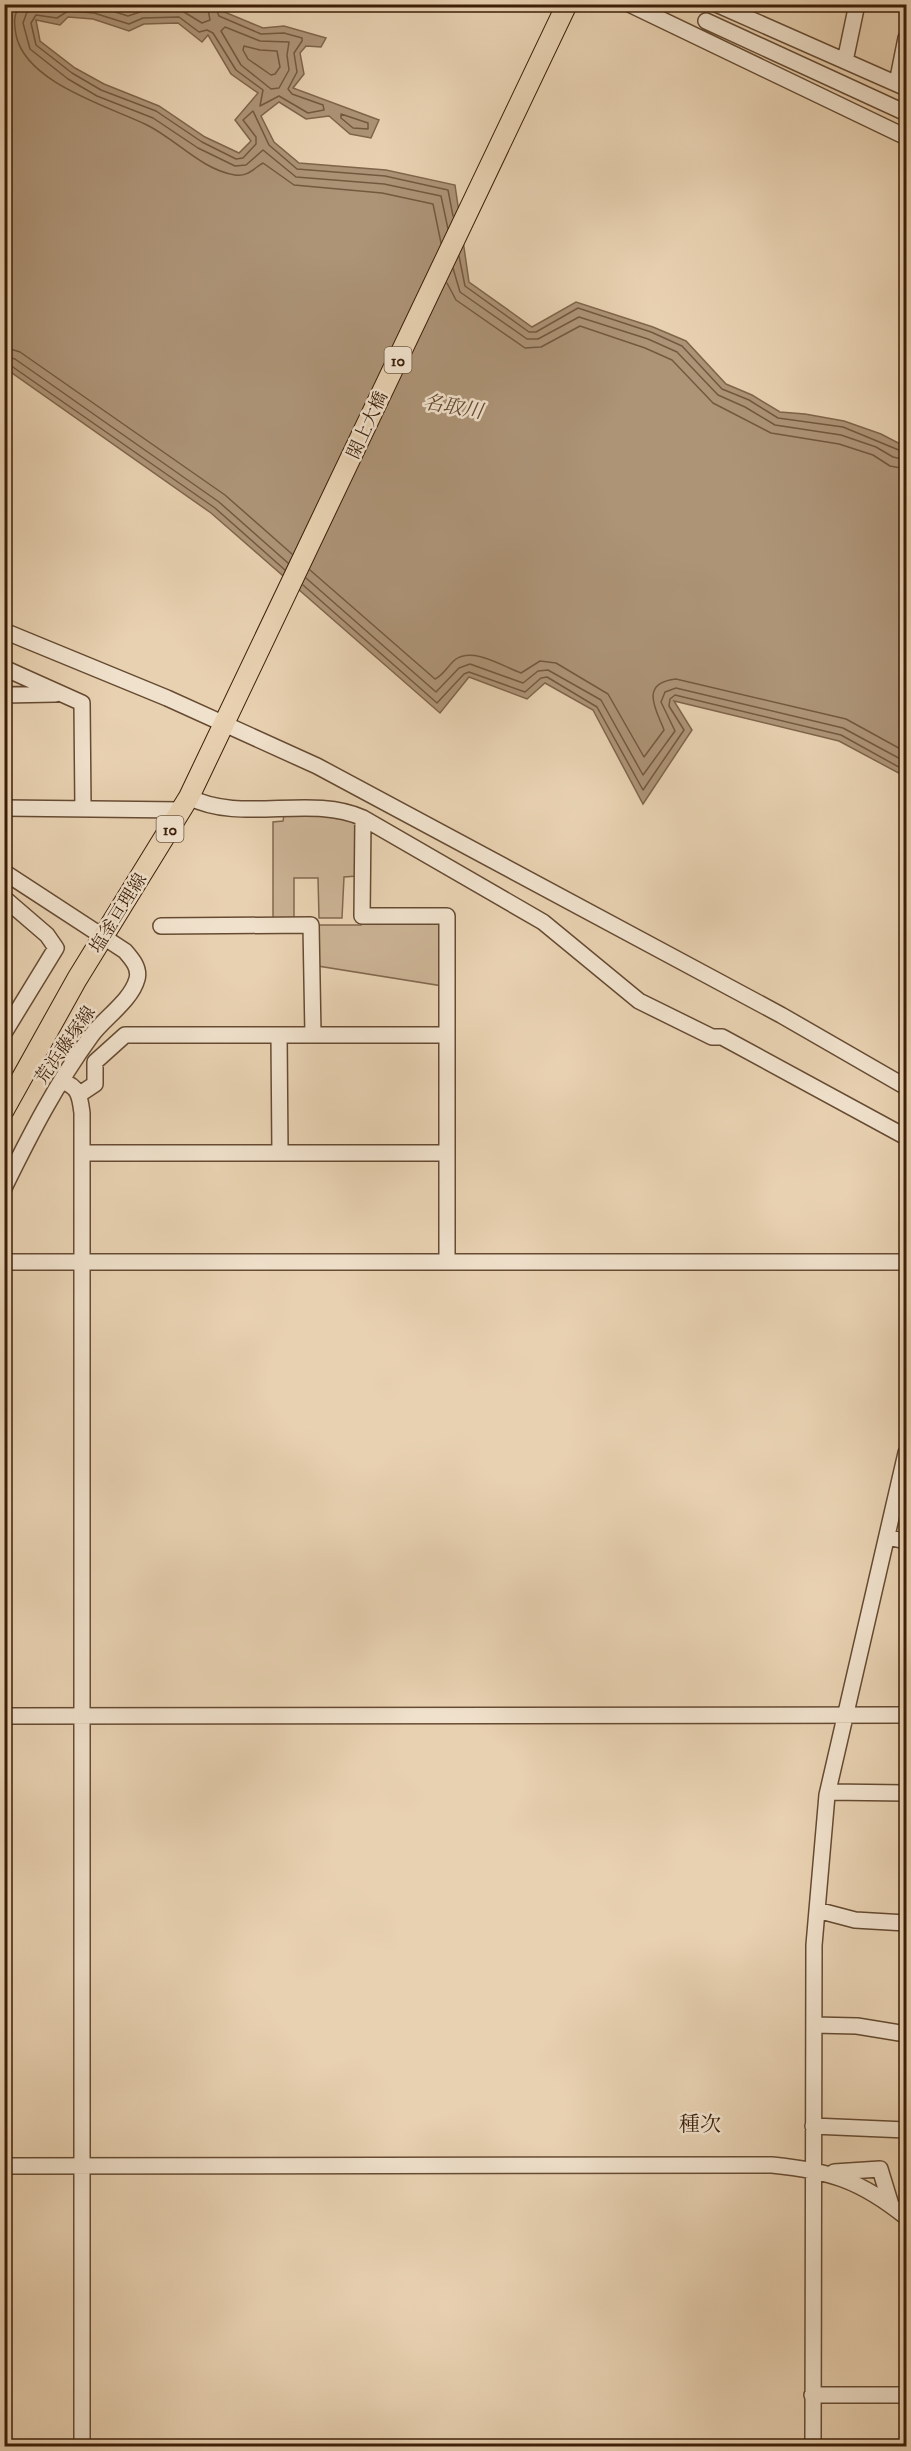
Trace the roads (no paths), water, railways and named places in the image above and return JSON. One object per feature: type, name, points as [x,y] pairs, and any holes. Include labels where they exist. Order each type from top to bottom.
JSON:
[{"type":"main road","name":"閖上大橋","points":[[227,720],[567,4]]},
{"type":"main road","name":"塩釜亘理線","points":[[4,1110],[60,1009],[185,804],[227,720]]},
{"type":"street","points":[[629,4],[906,137]]},
{"type":"street","points":[[845,61],[857,4]]},
{"type":"street","points":[[719,5],[902,86],[906,38]]},
{"type":"street","points":[[706,21],[906,113]]},
{"type":"street","points":[[4,631],[227,720],[781,1015],[906,1087]]},
{"type":"street","points":[[4,669],[82,703],[83,809]]},
{"type":"street","points":[[4,695],[62,694]]},
{"type":"street","points":[[4,808],[83,809],[185,804],[281,810],[344,809],[543,922],[639,1001],[712,1037],[722,1037],[809,1087],[906,1137]]},
{"type":"street","points":[[363,818],[362,916],[447,916],[447,1262]]},
{"type":"street","points":[[4,872],[104,939]]},
{"type":"street","points":[[4,898],[47,935],[56,948],[4,1033]]},
{"type":"street","points":[[161,926],[312,926],[314,1035]]},
{"type":"street","name":"荒浜藤塚線","points":[[4,1188],[35,1123],[61,1081],[92,1034],[134,988],[138,976],[135,963],[125,951],[104,939]]},
{"type":"street","points":[[80,1094],[94,1084],[95,1062],[125,1035],[447,1035]]},
{"type":"street","points":[[279,1035],[280,1153]]},
{"type":"street","points":[[61,1081],[80,1094],[82,1153],[82,2446]]},
{"type":"street","points":[[82,1153],[446,1153]]},
{"type":"street","points":[[4,1262],[906,1262]]},
{"type":"street","points":[[813,2446],[814,1945],[828,1792],[906,1453]]},
{"type":"street","points":[[887,1537],[906,1541]]},
{"type":"street","points":[[4,1716],[906,1715]]},
{"type":"street","points":[[828,1792],[906,1793]]},
{"type":"street","points":[[817,1910],[855,1920],[906,1923]]},
{"type":"street","points":[[814,2025],[857,2026],[906,2034]]},
{"type":"street","points":[[813,2126],[906,2130]]},
{"type":"street","points":[[4,2166],[772,2165],[813,2169],[855,2182],[906,2217]]},
{"type":"street","points":[[828,2174],[843,2170],[880,2169],[891,2205]]},
{"type":"street","points":[[813,2395],[906,2395]]},
{"type":"water","name":"名取川","points":[[5,5],[220,5],[222,11],[263,28],[284,26],[326,38],[321,47],[306,46],[300,53],[304,74],[293,88],[379,120],[371,138],[350,134],[329,116],[306,119],[279,102],[261,116],[274,142],[299,163],[386,170],[455,185],[469,282],[532,327],[576,302],[653,327],[686,341],[726,384],[752,395],[780,412],[844,421],[881,434],[906,447],[906,777],[839,741],[674,701],[692,730],[643,804],[593,710],[545,683],[527,699],[469,677],[440,713],[211,513],[5,368]],"holes":[[[68,17],[93,19],[129,31],[144,24],[178,23],[202,42],[208,35],[231,74],[258,93],[235,120],[251,141],[239,153],[205,137],[159,106],[104,84],[75,68],[40,41],[36,20],[60,25]]]},
{"type":"district","name":"種次","points":[[700,2124]]}]
